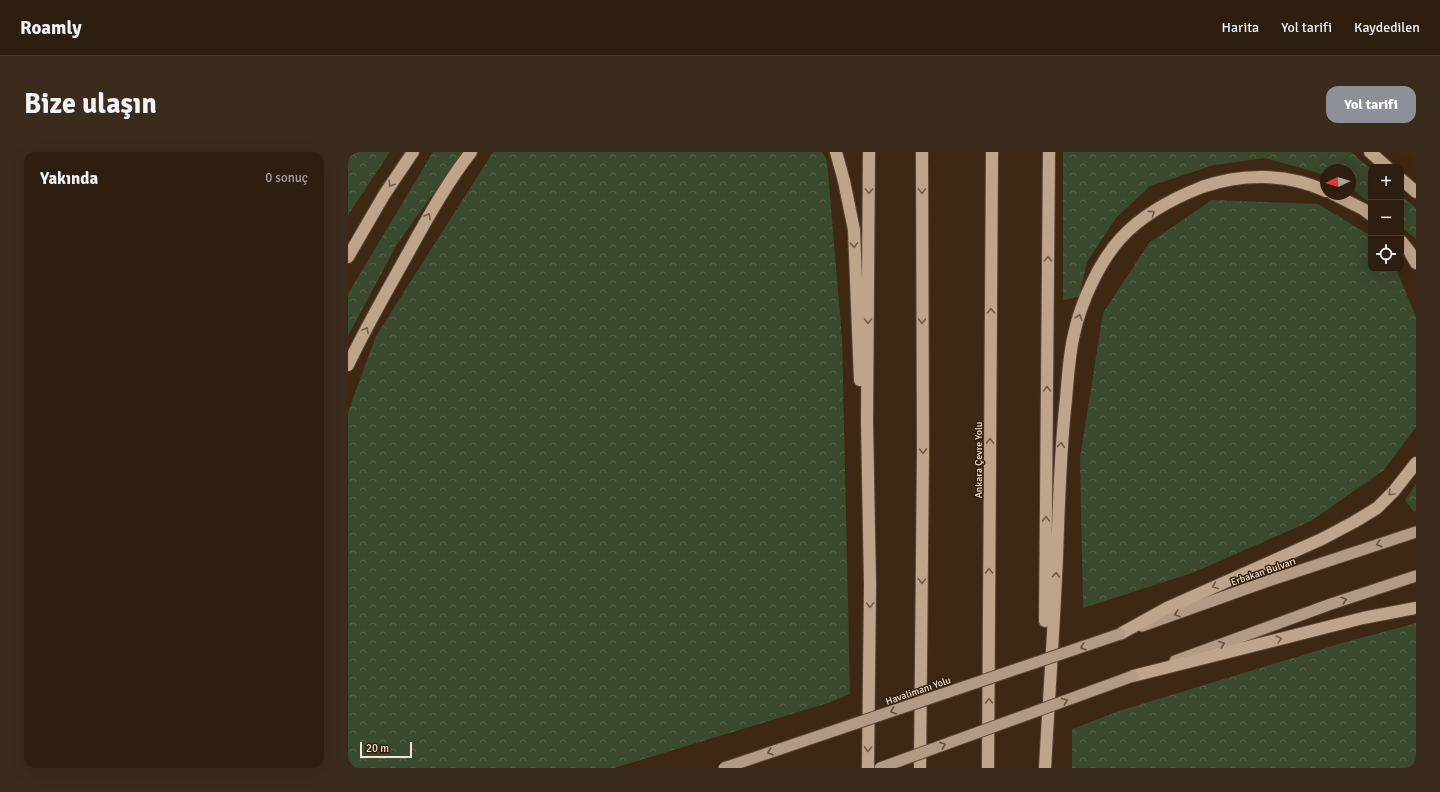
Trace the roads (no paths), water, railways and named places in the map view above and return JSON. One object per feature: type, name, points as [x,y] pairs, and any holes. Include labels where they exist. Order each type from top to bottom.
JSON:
[{"type":"highway","points":[[348,257],[384,195],[413,152]]},
{"type":"highway","points":[[348,365],[377,308],[442,192],[471,152]]},
{"type":"highway","points":[[836,152],[844,181],[854,230],[870,585]]},
{"type":"highway","points":[[868,768],[870,585],[867,421],[869,152]]},
{"type":"highway","points":[[920,768],[923,451],[922,152]]},
{"type":"highway","name":"Ankara Çevre Yolu","points":[[988,768],[992,152]]},
{"type":"highway","points":[[1045,768],[1049,152]]},
{"type":"highway","points":[[1370,152],[1384,164]]},
{"type":"highway","points":[[1045,768],[1057,557],[1061,444],[1070,355],[1074,333],[1091,286],[1106,259],[1121,238],[1139,222],[1163,205],[1187,193],[1230,180],[1256,177],[1278,178],[1300,182],[1320,189]]},
{"type":"highway","points":[[1404,182],[1416,192]]},
{"type":"highway","points":[[1345,200],[1368,213]]},
{"type":"highway","points":[[1404,245],[1416,263]]},
{"type":"highway","points":[[1120,634],[1167,608],[1322,539],[1354,522],[1377,508],[1394,491],[1416,463]]},
{"type":"highway","name":"Erbakan Bulvarı","points":[[1120,634],[1268,581],[1416,532]]},
{"type":"highway","points":[[880,768],[1331,604],[1416,576]]},
{"type":"highway","points":[[1133,676],[1363,618],[1416,608]]},
{"type":"highway","name":"Havalimanı Yolu","points":[[724,768],[1120,634]]}]
